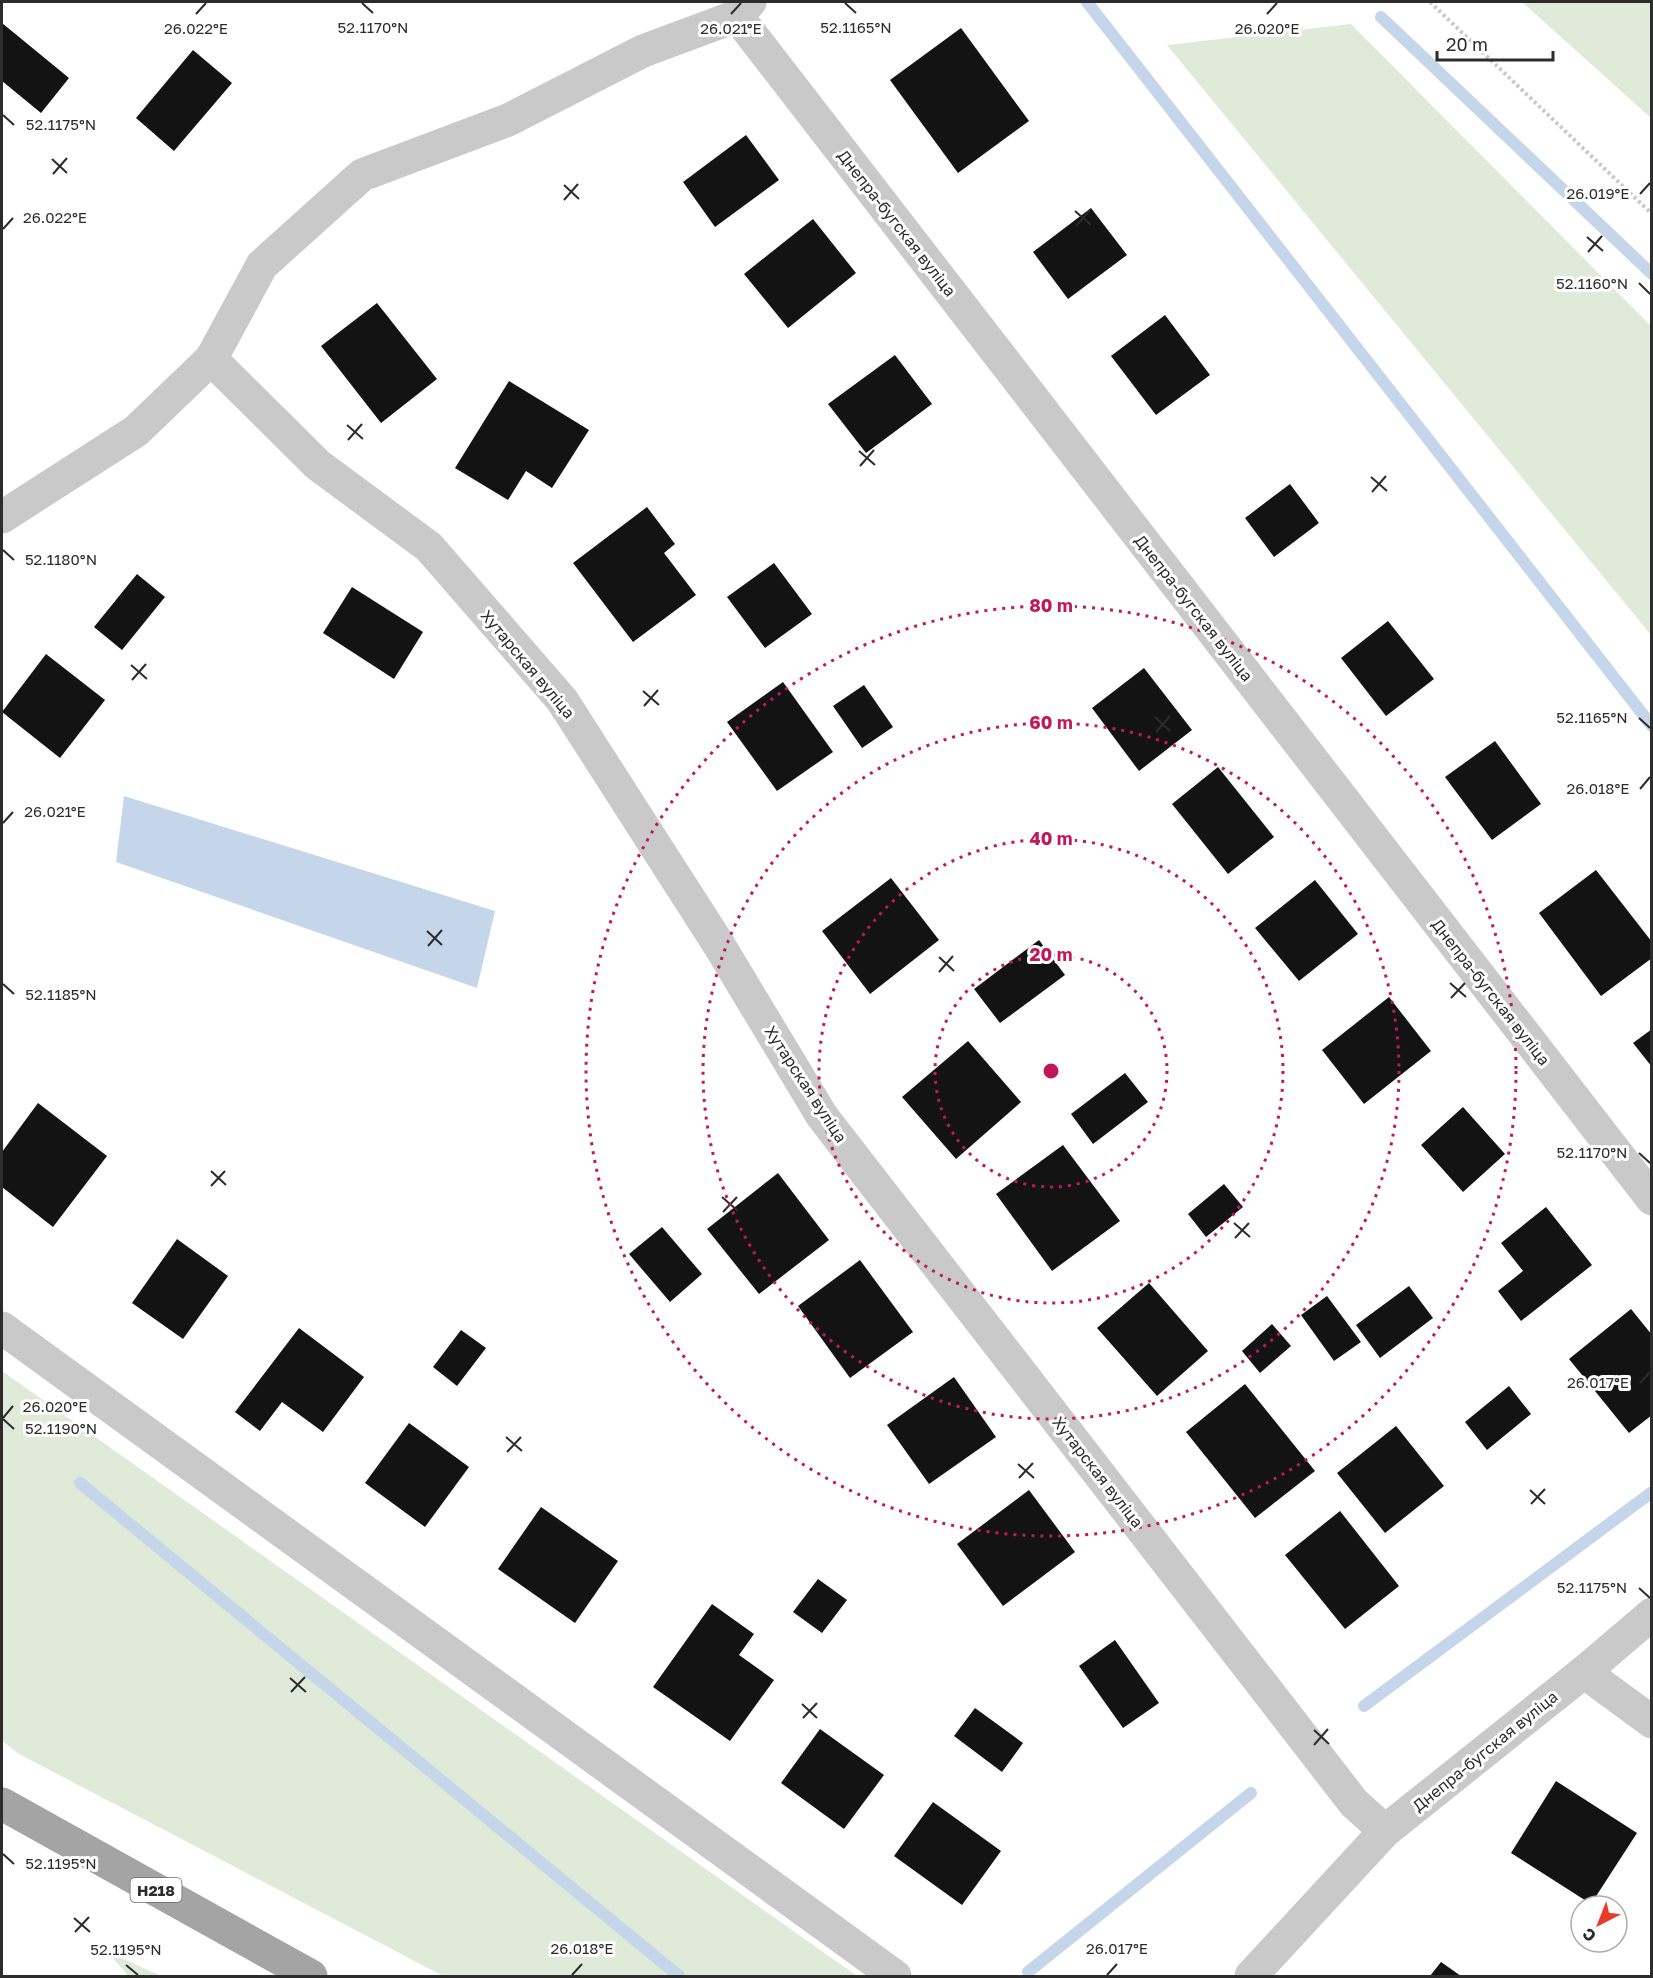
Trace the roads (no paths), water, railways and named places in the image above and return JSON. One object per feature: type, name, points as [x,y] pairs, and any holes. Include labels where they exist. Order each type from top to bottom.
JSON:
[{"type":"main road","name":"Н218","points":[[2,1804],[311,1977]]},
{"type":"street","name":"Днепра-бугская вуліца","points":[[2,517],[136,431],[211,359],[261,265],[362,175],[508,120],[643,51],[743,9],[1652,1199]]},
{"type":"street","name":"Хутарская вуліца","points":[[211,359],[318,465],[429,547],[562,700],[718,945],[822,1116],[1354,1803],[1386,1831]]},
{"type":"street","points":[[2,1328],[895,1977]]},
{"type":"street","name":"Днепра-бугская вуліца","points":[[1251,1977],[1386,1831],[1584,1672],[1652,1614]]},
{"type":"street","points":[[1584,1672],[1652,1722]]},
{"type":"water","points":[[124,796],[495,911],[477,988],[116,862]]},
{"type":"waterway","points":[[1087,2],[1652,726]]},
{"type":"waterway","points":[[1381,17],[1652,274]]},
{"type":"waterway","points":[[80,1483],[679,1976]]},
{"type":"waterway","points":[[1364,1706],[1652,1492]]},
{"type":"waterway","points":[[1028,1972],[1251,1793]]}]
